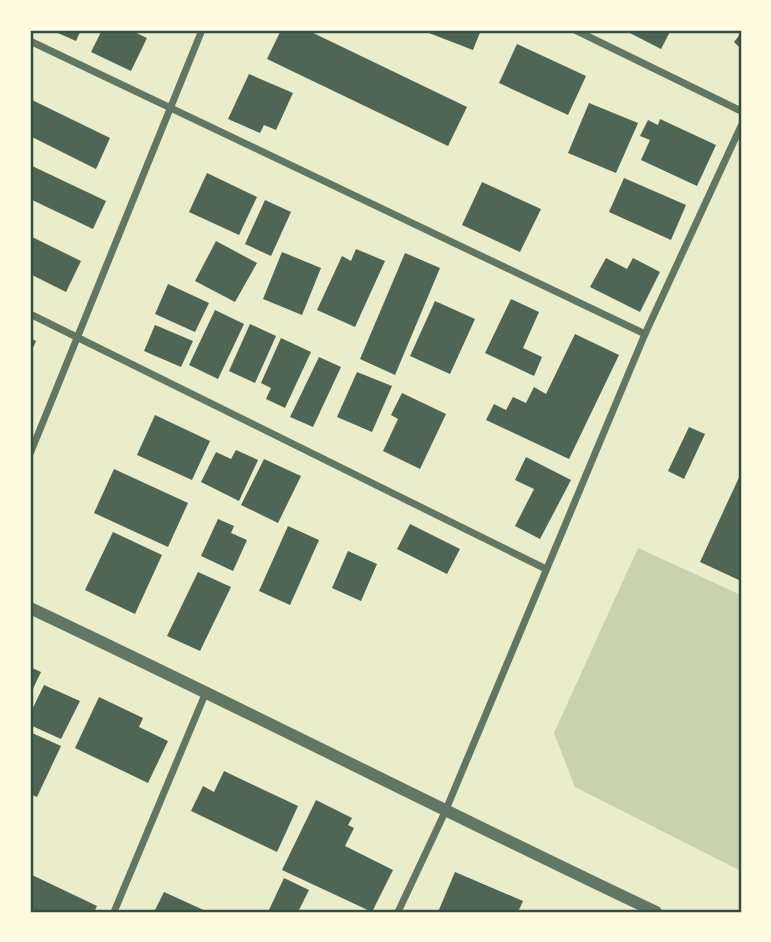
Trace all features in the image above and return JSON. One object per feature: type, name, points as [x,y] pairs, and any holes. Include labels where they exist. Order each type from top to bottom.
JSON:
[{"type":"street","points":[[30,454],[202,30]]},
{"type":"street","points":[[575,30],[741,111]]},
{"type":"street","points":[[30,41],[645,334]]},
{"type":"street","points":[[398,912],[445,812],[645,334],[741,126]]},
{"type":"street","points":[[30,314],[546,569]]},
{"type":"street","points":[[30,608],[206,692],[445,812],[656,912]]},
{"type":"street","points":[[114,912],[206,692]]},
{"type":"green space","points":[[638,548],[741,595],[741,871],[575,787],[554,733]]},
{"type":"building","points":[[51,30],[81,30],[76,41]]},
{"type":"building","points":[[102,30],[130,30],[147,38],[131,71],[91,52]]},
{"type":"building","points":[[281,30],[307,30],[467,107],[448,146],[267,59]]},
{"type":"building","points":[[421,30],[481,30],[473,50]]},
{"type":"building","points":[[624,30],[671,30],[661,49]]},
{"type":"building","points":[[741,33],[741,49],[734,42]]},
{"type":"building","points":[[517,44],[586,76],[568,115],[499,83]]},
{"type":"building","points":[[249,74],[293,93],[276,130],[264,125],[260,133],[228,119]]},
{"type":"building","points":[[30,99],[110,138],[96,169],[30,136]]},
{"type":"building","points":[[589,103],[638,123],[616,173],[568,153]]},
{"type":"building","points":[[660,119],[716,145],[697,186],[641,160],[650,140],[640,136],[648,120],[658,125]]},
{"type":"building","points":[[30,165],[106,201],[93,229],[30,199]]},
{"type":"building","points":[[207,173],[257,197],[239,235],[189,212]]},
{"type":"building","points":[[624,178],[686,205],[671,240],[609,212]]},
{"type":"building","points":[[482,182],[541,209],[520,252],[462,225]]},
{"type":"building","points":[[265,200],[291,212],[271,256],[245,244]]},
{"type":"building","points":[[30,236],[81,261],[66,292],[30,274]]},
{"type":"building","points":[[216,241],[257,263],[235,302],[195,281]]},
{"type":"building","points":[[356,249],[385,261],[355,327],[317,310],[342,256],[351,261]]},
{"type":"building","points":[[282,252],[321,268],[302,315],[263,299]]},
{"type":"building","points":[[405,253],[440,268],[395,375],[360,359]]},
{"type":"building","points":[[606,258],[627,269],[633,258],[660,272],[640,312],[590,287]]},
{"type":"building","points":[[168,284],[209,303],[195,332],[155,314]]},
{"type":"building","points":[[511,299],[539,312],[523,348],[542,357],[534,376],[485,353]]},
{"type":"building","points":[[435,301],[475,319],[450,374],[410,356]]},
{"type":"building","points":[[215,310],[244,324],[218,379],[189,365]]},
{"type":"building","points":[[250,324],[276,336],[255,383],[229,371]]},
{"type":"building","points":[[155,325],[193,341],[181,367],[144,351]]},
{"type":"building","points":[[575,334],[619,355],[569,459],[486,420],[494,404],[506,410],[513,397],[526,403],[534,387],[546,394]]},
{"type":"building","points":[[30,338],[36,341],[30,355]]},
{"type":"building","points":[[281,338],[311,352],[285,408],[266,399],[271,388],[261,383]]},
{"type":"building","points":[[319,357],[341,367],[313,427],[290,417]]},
{"type":"building","points":[[357,372],[392,386],[372,432],[337,417]]},
{"type":"building","points":[[402,393],[446,414],[420,469],[383,451],[398,419],[391,415]]},
{"type":"building","points":[[155,415],[210,441],[192,480],[137,455]]},
{"type":"building","points":[[689,427],[705,434],[684,479],[668,471]]},
{"type":"building","points":[[236,450],[258,460],[239,501],[201,482],[216,452],[231,459]]},
{"type":"building","points":[[526,457],[571,480],[540,539],[515,526],[534,489],[515,480]]},
{"type":"building","points":[[264,459],[301,476],[278,523],[241,505]]},
{"type":"building","points":[[114,469],[188,503],[168,547],[94,513]]},
{"type":"building","points":[[741,473],[741,581],[700,562]]},
{"type":"building","points":[[218,519],[234,526],[231,533],[247,540],[233,571],[201,556]]},
{"type":"building","points":[[410,524],[460,549],[447,574],[397,549]]},
{"type":"building","points":[[288,526],[319,540],[290,605],[259,591]]},
{"type":"building","points":[[113,532],[162,555],[135,614],[85,590]]},
{"type":"building","points":[[348,551],[377,564],[361,601],[332,588]]},
{"type":"building","points":[[198,572],[231,587],[200,651],[167,636]]},
{"type":"building","points":[[30,667],[41,672],[30,695]]},
{"type":"building","points":[[44,685],[80,701],[61,739],[30,725],[30,714]]},
{"type":"building","points":[[99,697],[143,718],[139,727],[168,741],[148,783],[75,748]]},
{"type":"building","points":[[30,732],[61,746],[37,797],[30,794]]},
{"type":"building","points":[[224,771],[298,806],[277,852],[191,811],[203,786],[214,792]]},
{"type":"building","points":[[316,800],[352,818],[348,825],[354,828],[345,846],[393,870],[372,912],[282,870]]},
{"type":"building","points":[[455,872],[523,901],[518,912],[438,912]]},
{"type":"building","points":[[30,874],[97,906],[94,912],[30,912]]},
{"type":"building","points":[[284,878],[309,890],[299,910],[304,912],[268,912]]},
{"type":"building","points":[[164,892],[208,912],[154,912]]}]
